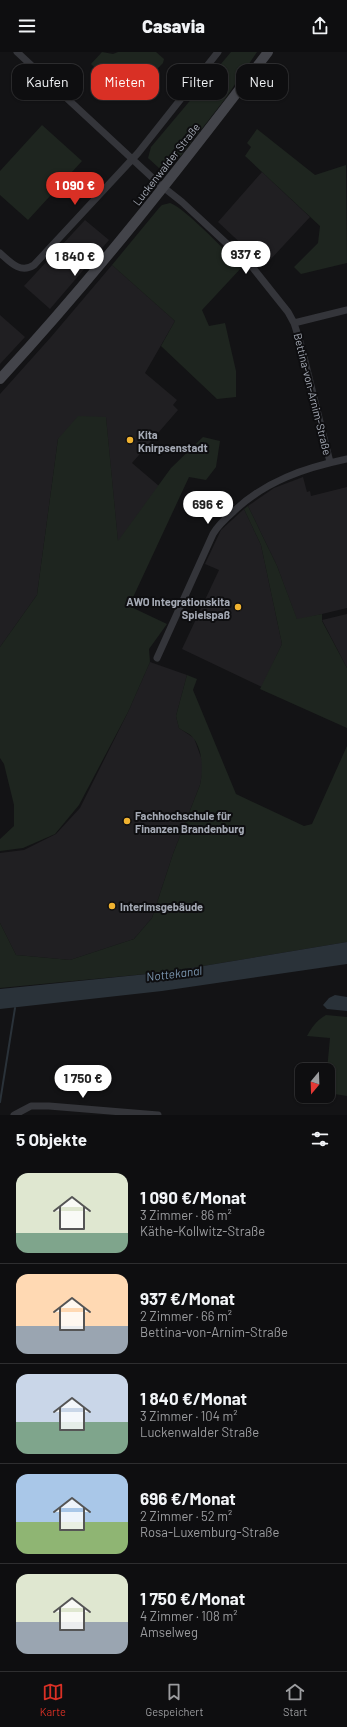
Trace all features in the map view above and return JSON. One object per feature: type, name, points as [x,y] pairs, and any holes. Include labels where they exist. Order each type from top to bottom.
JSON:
[{"type":"main road","name":"Luckenwalder Straße","points":[[0,379],[52,322],[163,188],[268,52]]},
{"type":"street","name":"Bettina-von-Arnim-Straße","points":[[17,52],[163,188],[182,202],[253,268],[284,307],[294,323],[301,345],[330,462]]},
{"type":"street","points":[[0,253],[18,268],[27,268],[34,265],[132,159],[218,52]]},
{"type":"street","points":[[294,323],[347,310]]},
{"type":"street","points":[[156,658],[213,534],[219,525],[243,502],[277,480],[330,462],[347,459]]},
{"type":"street","points":[[14,1115],[31,1106],[49,1106],[158,1115]]},
{"type":"shaded area","points":[[102,52],[113,54],[118,52],[156,52],[164,59],[163,63],[159,67],[159,64],[91,64]]},
{"type":"shaded area","points":[[231,52],[257,52],[249,64],[236,64],[236,83],[228,95],[228,64],[221,64]]},
{"type":"shaded area","points":[[191,100],[224,100],[177,160],[163,169],[159,168],[148,158],[151,147]]},
{"type":"shaded area","points":[[42,125],[82,161],[28,220],[0,195],[0,171]]},
{"type":"shaded area","points":[[257,129],[315,175],[346,165],[347,263],[301,274],[294,267],[318,243],[320,226],[245,156],[251,147],[247,143]]},
{"type":"shaded area","points":[[262,172],[310,217],[270,260],[268,258],[263,264],[218,222]]},
{"type":"shaded area","points":[[170,203],[177,206],[185,213],[242,267],[202,310],[209,326],[225,323],[236,371],[236,397],[217,399],[161,346],[175,321],[112,265],[159,208],[162,205]]},
{"type":"shaded area","points":[[85,220],[109,240],[50,309],[24,286]]},
{"type":"shaded area","points":[[112,265],[175,321],[145,373],[177,400],[173,405],[178,410],[132,463],[159,486],[118,542],[106,418],[58,439],[37,595],[0,647],[0,394]]},
{"type":"shaded area","points":[[0,315],[25,337],[0,364]]},
{"type":"shaded area","points":[[78,416],[106,417],[118,541],[171,468],[203,437],[220,441],[216,467],[206,480],[189,477],[129,606],[167,624],[149,649],[150,662],[128,712],[79,805],[55,834],[23,848],[0,851],[0,839],[14,826],[14,805],[4,764],[0,758],[0,647],[37,595],[58,439]]},
{"type":"shaded area","points":[[303,477],[307,492],[310,491],[311,496],[347,487],[347,608],[297,620],[277,566],[248,506],[274,488]]},
{"type":"shaded area","points":[[248,506],[277,566],[297,619],[322,614],[322,621],[347,668],[347,728],[260,689],[282,644],[261,545],[244,509]]},
{"type":"shaded area","name":"AWO Integrationskita Spielspaß","points":[[244,509],[261,545],[282,644],[262,687],[182,649],[219,570],[205,564],[221,530]]},
{"type":"shaded area","points":[[347,614],[347,668],[322,620]]},
{"type":"shaded area","name":"Fachhochschule für Finanzen Brandenburg","points":[[150,662],[187,675],[176,716],[179,728],[194,738],[202,760],[200,785],[173,854],[152,918],[134,939],[70,960],[16,955],[0,923],[0,853],[24,850],[56,834],[80,808],[128,712]]},
{"type":"shaded area","points":[[187,675],[197,679],[193,690],[236,794],[304,826],[312,824],[347,746],[347,942],[167,972],[0,988],[0,923],[16,955],[70,960],[134,939],[152,918],[173,854],[201,779],[202,761],[199,749],[193,737],[179,728],[176,716]]},
{"type":"shaded area","points":[[326,1015],[347,1017],[347,1096],[335,1094],[335,1063],[328,1063],[330,1038],[307,1036],[320,1019]]},
{"type":"water","name":"Nottekanal","points":[[347,942],[347,964],[162,991],[0,1009],[0,989],[167,972]]},
{"type":"water","points":[[335,995],[347,997],[347,1011],[327,1009],[323,1005],[329,998]]},
{"type":"waterway","points":[[0,1102],[15,1008]]},
{"type":"place","name":"Kita Knirpsenstadt","points":[[130,440]]},
{"type":"place","name":"AWO Integrationskita Spielspaß","points":[[238,607]]},
{"type":"place","name":"Fachhochschule für Finanzen Brandenburg","points":[[127,821]]},
{"type":"place","name":"Interimsgebäude","points":[[112,906]]}]
